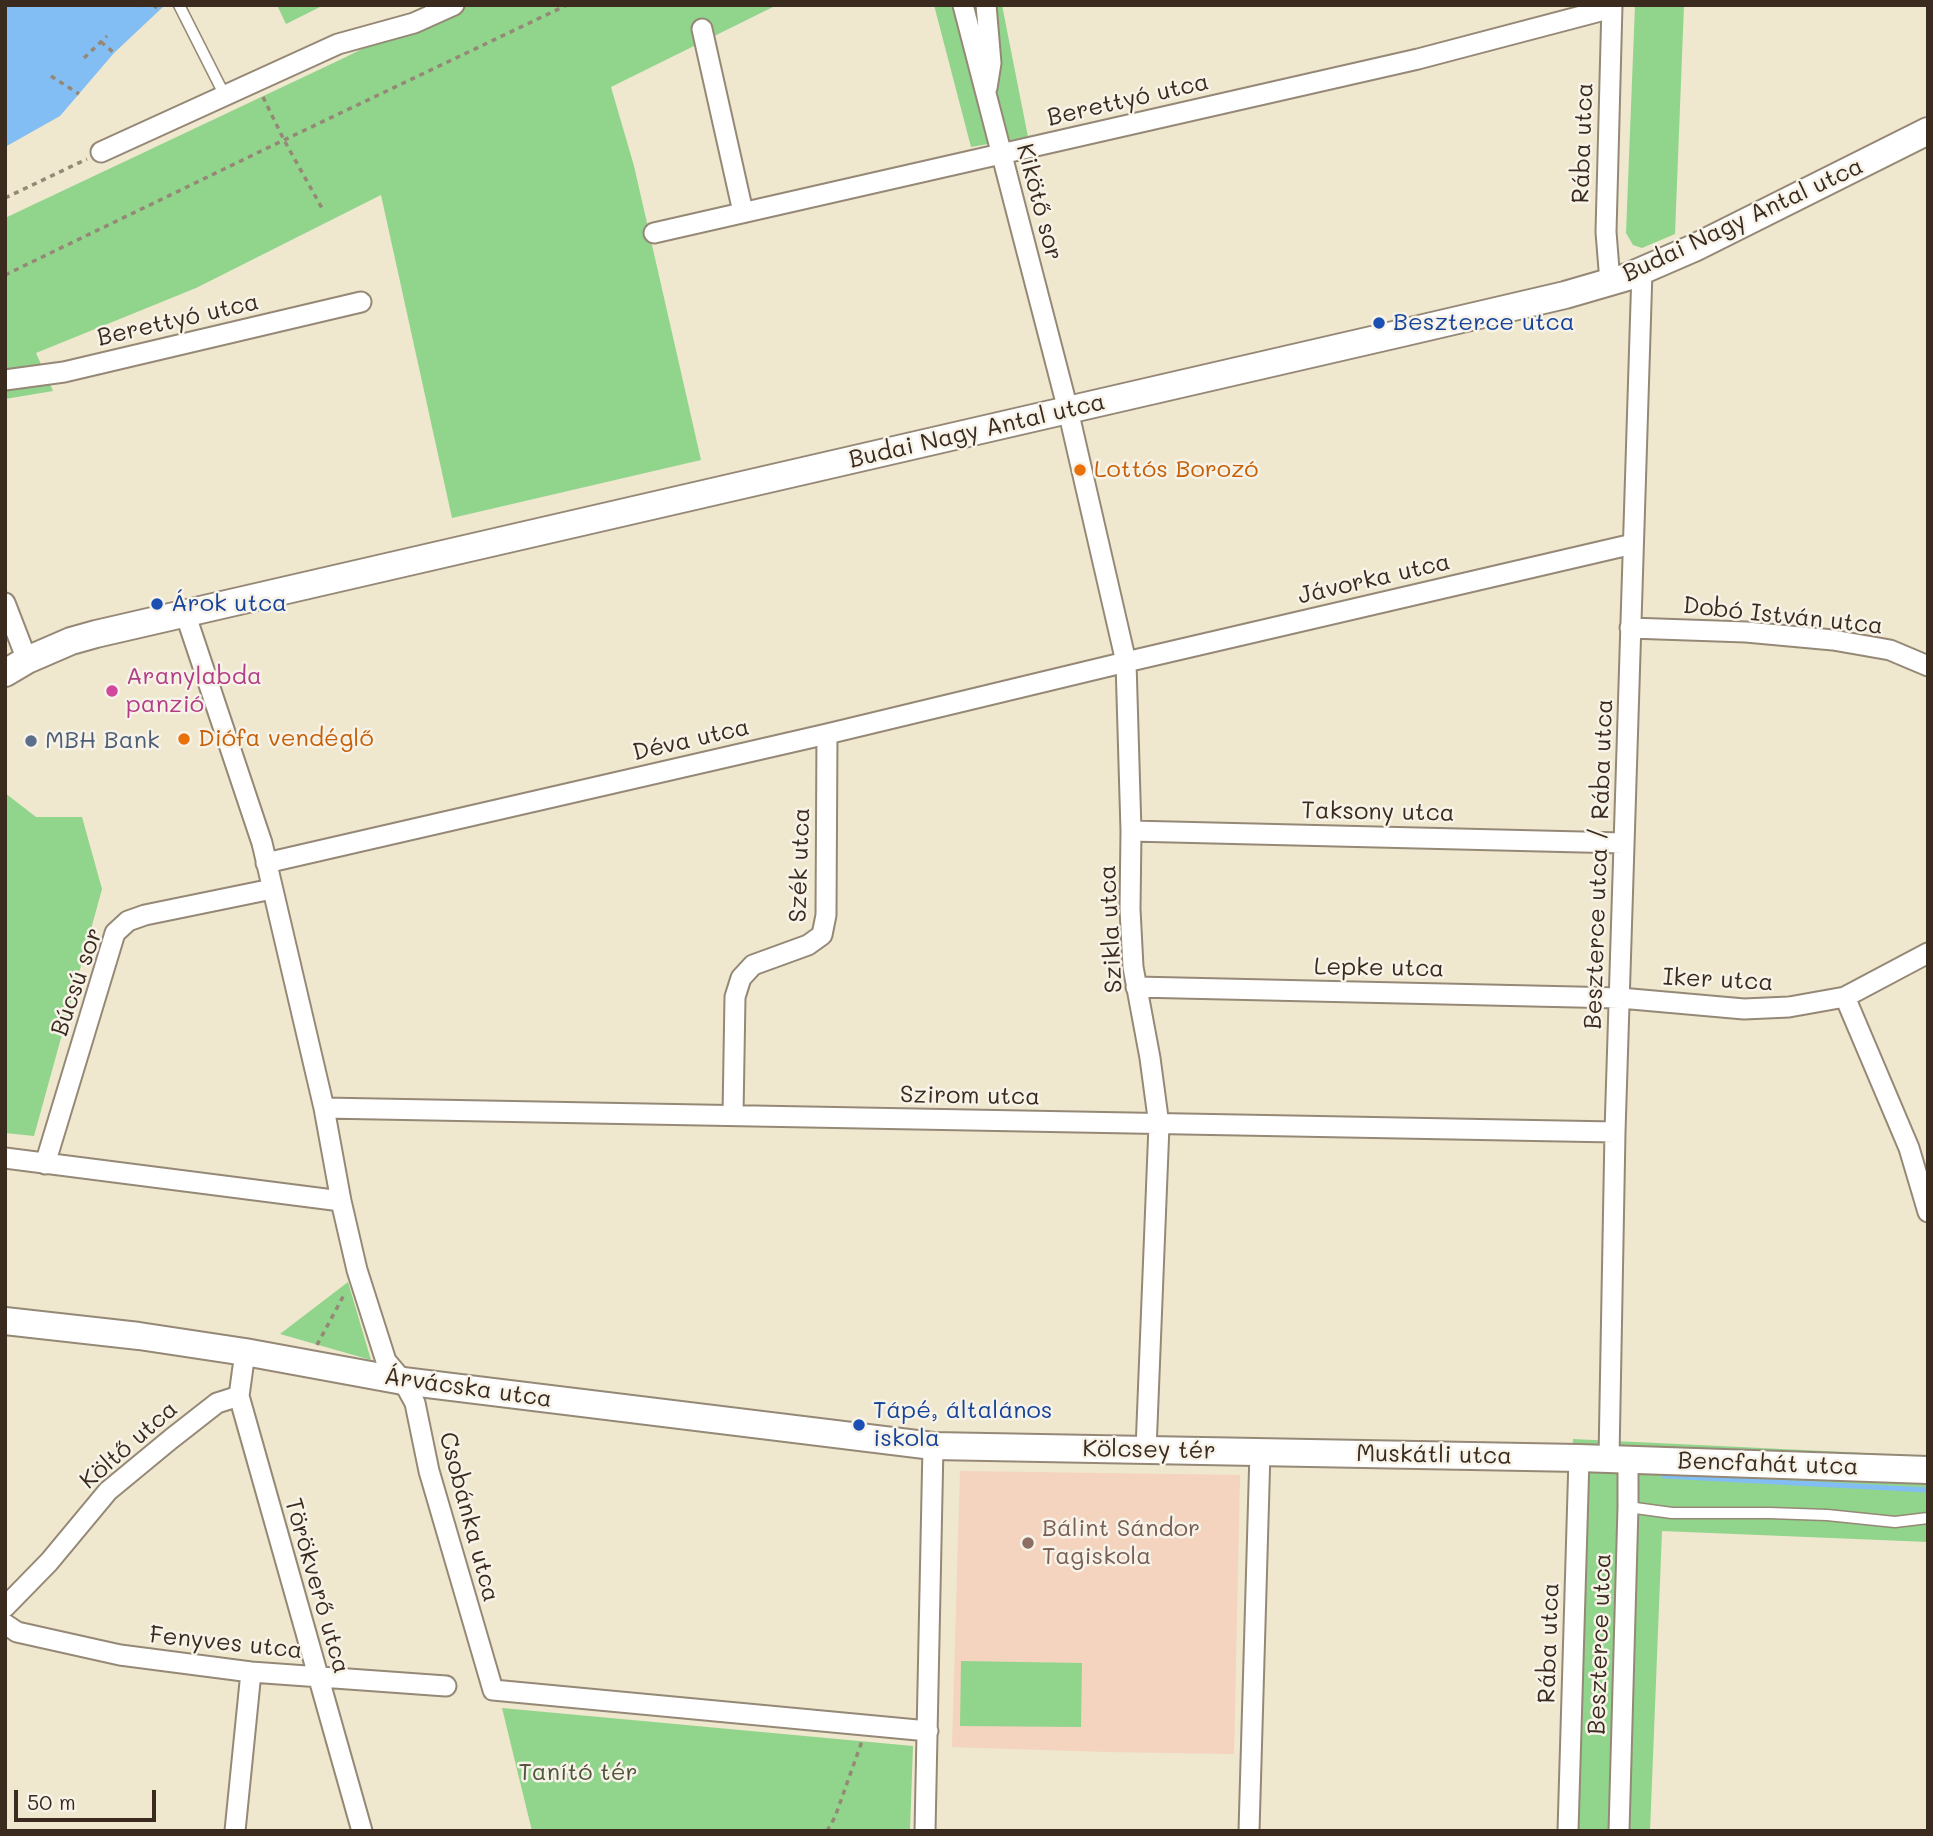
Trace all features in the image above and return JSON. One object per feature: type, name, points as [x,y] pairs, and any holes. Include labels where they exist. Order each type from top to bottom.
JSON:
[{"type":"main road","name":"Budai Nagy Antal utca","points":[[16,666],[71,641],[185,613],[1416,330],[1627,278],[1694,248],[1928,131]]},
{"type":"main road","name":"Árvácska utca","points":[[5,1321],[139,1336],[403,1381],[933,1446]]},
{"type":"main road","name":"Kölcsey tér","points":[[933,1446],[1260,1451]]},
{"type":"main road","name":"Muskátli utca","points":[[1260,1451],[1618,1459]]},
{"type":"main road","name":"Bencfahát utca","points":[[1618,1459],[1928,1470]]},
{"type":"street","points":[[102,152],[338,44],[414,23],[454,5]]},
{"type":"street","name":"Kikötő sor","points":[[963,5],[1068,410]]},
{"type":"street","points":[[986,5],[991,63],[986,95]]},
{"type":"street","name":"Berettyó utca","points":[[654,233],[1418,59],[1612,6]]},
{"type":"street","name":"Rába utca","points":[[1610,282],[1606,232],[1612,6]]},
{"type":"street","points":[[702,29],[743,212]]},
{"type":"street","name":"Beszterce utca / Rába utca","points":[[1618,1459],[1615,1132],[1642,271]]},
{"type":"street","name":"Berettyó utca","points":[[5,380],[64,372],[361,302]]},
{"type":"street","name":"Szikla utca","points":[[1068,410],[1126,662],[1131,831],[1130,909],[1136,987],[1150,1058],[1159,1125],[1146,1450]]},
{"type":"street","name":"Jávorka utca","points":[[1126,662],[1633,544]]},
{"type":"street","points":[[5,603],[16,666]]},
{"type":"street","points":[[185,613],[261,843],[324,1108]]},
{"type":"street","name":"Dobó István utca","points":[[1630,628],[1746,632],[1833,640],[1891,650],[1928,666]]},
{"type":"street","name":"Déva utca","points":[[266,863],[1126,662]]},
{"type":"street","name":"Szék utca","points":[[733,1115],[735,997],[741,978],[753,965],[808,945],[822,935],[826,915],[827,734]]},
{"type":"street","name":"Taksony utca","points":[[1131,831],[1623,843]]},
{"type":"street","name":"Búcsú sor","points":[[45,1164],[115,933],[128,921],[145,915],[272,889]]},
{"type":"street","name":"Iker utca","points":[[1620,999],[1744,1009],[1789,1007],[1845,997],[1928,953]]},
{"type":"street","name":"Lepke utca","points":[[1136,987],[1620,999]]},
{"type":"street","points":[[1845,997],[1909,1148],[1928,1212]]},
{"type":"street","name":"Szirom utca","points":[[324,1108],[1615,1132]]},
{"type":"street","name":"Csobánka utca","points":[[324,1108],[357,1269],[386,1361],[403,1381],[415,1403],[429,1471],[493,1690],[867,1726]]},
{"type":"street","points":[[5,1158],[341,1201]]},
{"type":"street","name":"Törökverő utca","points":[[245,1352],[239,1395],[362,1831]]},
{"type":"street","name":"Költő utca","points":[[5,1607],[49,1562],[107,1491],[217,1403],[239,1395]]},
{"type":"street","points":[[925,1831],[933,1446]]},
{"type":"street","points":[[1249,1831],[1260,1451]]},
{"type":"street","name":"Rába utca","points":[[1568,1831],[1579,1458]]},
{"type":"street","name":"Beszterce utca","points":[[1618,1459],[1628,1507],[1619,1831]]},
{"type":"street","name":"Fenyves utca","points":[[5,1623],[17,1632],[120,1655],[251,1672],[446,1686]]},
{"type":"street","points":[[235,1831],[251,1672]]},
{"type":"street","points":[[867,1726],[928,1731]]},
{"type":"lane","points":[[179,5],[225,96]]},
{"type":"lane","points":[[1628,1507],[1672,1513],[1827,1515],[1895,1522],[1928,1518]]},
{"type":"path","points":[[153,5],[160,10]]},
{"type":"path","points":[[5,275],[567,5]]},
{"type":"path","points":[[84,58],[107,36]]},
{"type":"path","points":[[101,42],[114,53]]},
{"type":"path","points":[[51,76],[79,94]]},
{"type":"path","points":[[256,82],[323,210]]},
{"type":"path","points":[[5,198],[102,152]]},
{"type":"path","points":[[308,1363],[357,1269]]},
{"type":"path","points":[[827,1831],[835,1817],[867,1726]]},
{"type":"shaded area","points":[[960,1471],[1240,1475],[1234,1754],[952,1747]]},
{"type":"green space","points":[[277,5],[324,5],[286,24]]},
{"type":"green space","points":[[448,5],[777,5],[611,87],[634,166],[701,460],[452,518],[381,195],[196,288],[36,353],[53,391],[5,399],[5,218],[346,57]]},
{"type":"green space","points":[[934,5],[1002,5],[1028,137],[971,147]]},
{"type":"green space","points":[[1635,5],[1684,5],[1675,234],[1642,248],[1633,245],[1626,233]]},
{"type":"green space","points":[[5,793],[36,817],[82,817],[102,889],[34,1136],[5,1133]]},
{"type":"green space","points":[[348,1282],[371,1360],[280,1334]]},
{"type":"green space","points":[[1573,1439],[1928,1456],[1928,1542],[1662,1531],[1650,1831],[1561,1831]]},
{"type":"green space","points":[[961,1661],[1082,1663],[1081,1727],[960,1726]]},
{"type":"green space","name":"Tanító tér","points":[[502,1708],[913,1746],[910,1831],[532,1831]]},
{"type":"water","points":[[5,5],[165,5],[114,53],[60,116],[5,147]]},
{"type":"waterway","points":[[1664,1476],[1928,1490]]},
{"type":"place","name":"Beszterce utca","points":[[1379,323]]},
{"type":"place","name":"Lottós Borozó","points":[[1080,470]]},
{"type":"place","name":"Árok utca","points":[[157,604]]},
{"type":"place","name":"Aranylabda panzió","points":[[112,691]]},
{"type":"place","name":"Diófa vendéglő","points":[[184,739]]},
{"type":"place","name":"MBH Bank","points":[[31,741]]},
{"type":"place","name":"Tápé, általános iskola","points":[[859,1425]]},
{"type":"place","name":"Bálint Sándor Tagiskola","points":[[1028,1543]]}]
